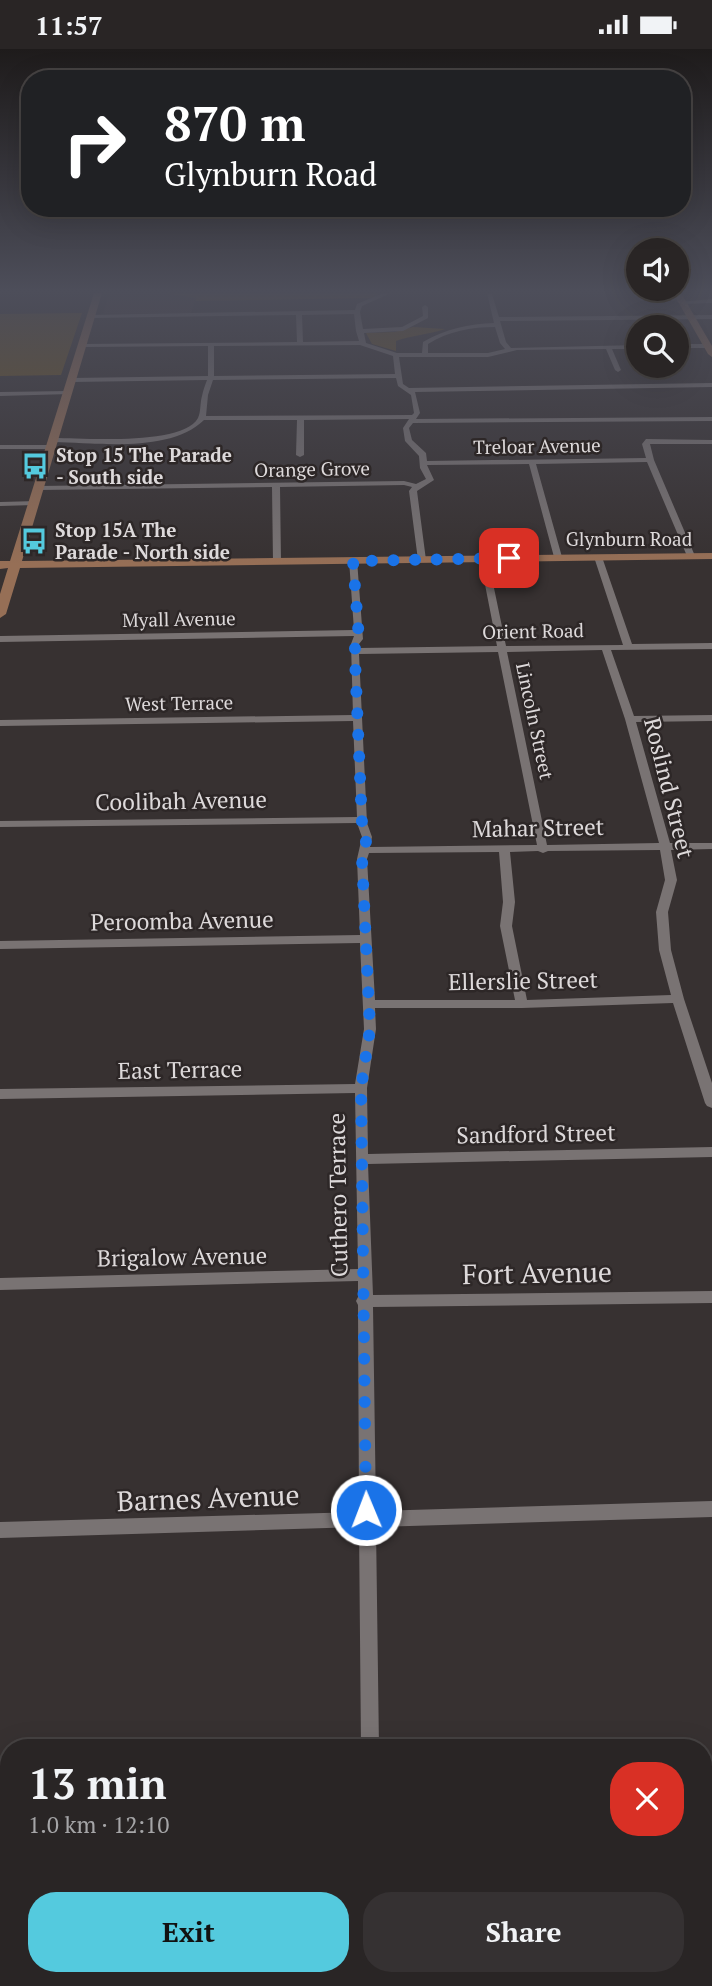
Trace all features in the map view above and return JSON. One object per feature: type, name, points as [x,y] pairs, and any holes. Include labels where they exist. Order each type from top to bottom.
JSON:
[{"type":"main road","points":[[0,614],[71,383]]},
{"type":"main road","name":"Glynburn Road","points":[[0,565],[558,557],[711,559]]},
{"type":"street","points":[[0,447],[165,437],[189,430],[202,418],[209,383]]},
{"type":"street","points":[[400,383],[414,394],[417,413],[406,428],[409,441],[422,453],[425,472],[430,479],[417,485],[413,491],[422,560]]},
{"type":"street","points":[[410,390],[712,385]]},
{"type":"street","points":[[0,394],[68,393]]},
{"type":"street","points":[[202,418],[301,416],[412,419],[712,419]]},
{"type":"street","points":[[300,455],[301,416]]},
{"type":"street","points":[[691,557],[650,460],[646,444],[649,441],[712,442]]},
{"type":"street","name":"Treloar Avenue","points":[[424,463],[650,460]]},
{"type":"street","points":[[532,462],[558,557]]},
{"type":"street","name":"Orange Grove","points":[[39,488],[404,483],[417,485]]},
{"type":"street","points":[[276,486],[277,562]]},
{"type":"street","points":[[0,504],[34,503]]},
{"type":"street","points":[[598,557],[628,647]]},
{"type":"street","name":"Lincoln Street","points":[[484,559],[543,849]]},
{"type":"street","name":"Cuthero Terrace","points":[[353,561],[358,633],[355,651],[362,820],[367,834],[362,859],[369,1042],[361,1088],[361,1159],[365,1275],[363,1301],[370,1739]]},
{"type":"street","name":"Myall Avenue","points":[[0,639],[358,633]]},
{"type":"street","name":"Orient Road","points":[[355,651],[712,646]]},
{"type":"street","name":"Roslind Street","points":[[605,647],[630,719],[665,846],[670,880],[662,912],[665,950],[712,1103]]},
{"type":"street","points":[[630,719],[712,717]]},
{"type":"street","name":"West Terrace","points":[[0,723],[359,718]]},
{"type":"street","name":"Coolibah Avenue","points":[[0,824],[362,820]]},
{"type":"street","name":"Mahar Street","points":[[365,850],[712,846]]},
{"type":"street","points":[[504,850],[509,902],[506,926],[522,1004]]},
{"type":"street","name":"Peroomba Avenue","points":[[0,945],[365,939]]},
{"type":"street","name":"Ellerslie Street","points":[[368,1004],[522,1004],[678,999]]},
{"type":"street","name":"East Terrace","points":[[0,1094],[361,1088]]},
{"type":"street","name":"Sandford Street","points":[[361,1159],[712,1152]]},
{"type":"street","name":"Brigalow Avenue","points":[[0,1284],[365,1275]]},
{"type":"street","name":"Fort Avenue","points":[[363,1301],[712,1297]]},
{"type":"street","name":"Barnes Avenue","points":[[0,1530],[712,1509]]},
{"type":"place","name":"Stop 15 The Parade - South side","points":[[35,466]]},
{"type":"place","name":"Stop 15A The Parade - North side","points":[[34,541]]},
{"type":"route","points":[[366,1510],[361,1088],[370,1029],[362,859],[367,834],[362,823],[355,659],[355,644],[359,639],[353,561],[509,558]]}]
